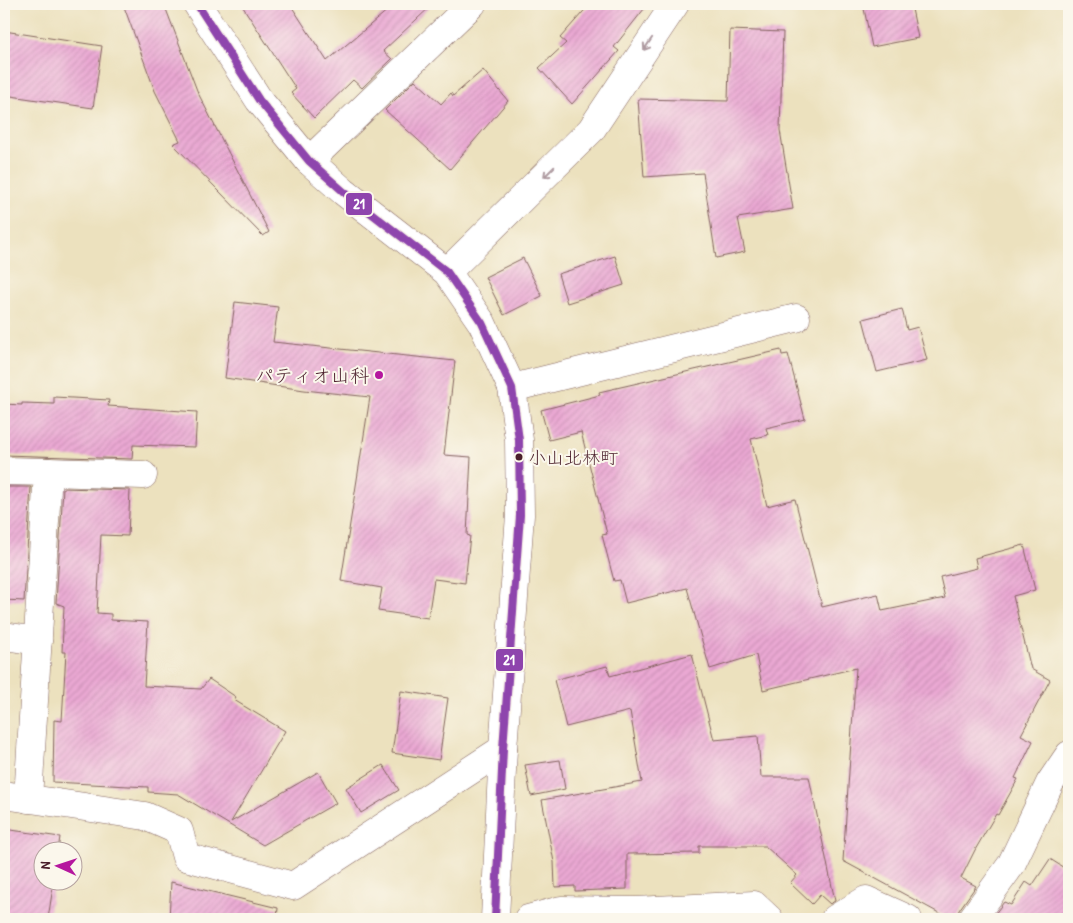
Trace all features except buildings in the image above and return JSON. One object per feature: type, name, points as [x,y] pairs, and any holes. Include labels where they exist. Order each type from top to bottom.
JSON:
[{"type":"street","points":[[197,4],[259,100],[309,161],[344,192],[447,272],[482,323],[512,388],[518,440],[520,515],[503,749],[495,919]]},
{"type":"street","points":[[309,161],[472,4]]},
{"type":"street","points":[[447,272],[591,130],[676,4]]},
{"type":"street","points":[[512,388],[796,318]]},
{"type":"street","points":[[4,471],[143,475]]},
{"type":"street","points":[[48,472],[38,641],[16,797],[145,816],[179,831],[186,858],[293,886],[503,749]]},
{"type":"street","points":[[4,636],[38,641]]},
{"type":"street","points":[[972,919],[1011,865],[1050,783],[1069,755]]},
{"type":"street","points":[[835,919],[866,900],[908,919]]},
{"type":"street","points":[[528,919],[561,910],[636,911],[754,905],[769,919]]},
{"type":"transit line","name":"21","points":[[197,4],[259,100],[309,161],[344,192],[447,272],[482,323],[512,388],[519,440],[520,515],[503,749],[495,919]]},
{"type":"place","name":"パティオ山科","points":[[379,375]]},
{"type":"place","name":"小山北林町","points":[[519,457]]}]
